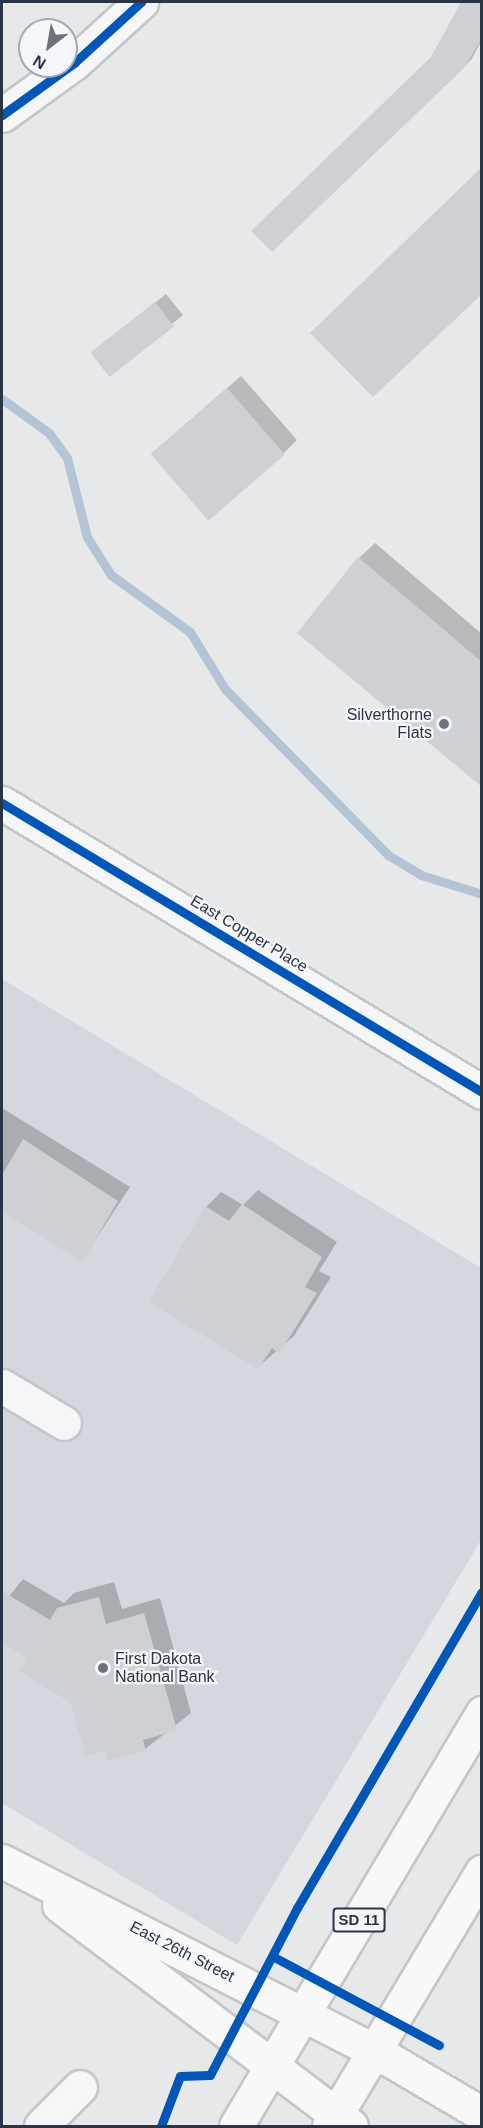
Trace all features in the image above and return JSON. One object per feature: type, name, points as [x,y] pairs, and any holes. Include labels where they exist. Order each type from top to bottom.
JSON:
[{"type":"main road","name":"SD 11","points":[[236,2127],[482,1713]]},
{"type":"main road","name":"East 26th Street","points":[[4,1863],[375,2051],[482,2114]]},
{"type":"main road","name":"East 26th Street","points":[[4,1863],[271,2067],[338,2123]]},
{"type":"main road","points":[[338,2123],[375,2051],[482,1871]]},
{"type":"street","points":[[2,115],[74,63],[141,2]]},
{"type":"street","name":"East Copper Place","points":[[2,803],[482,1092]]},
{"type":"street","points":[[2,1386],[64,1423]]},
{"type":"street","points":[[41,2127],[80,2087]]},
{"type":"shaded area","points":[[2,979],[481,1268],[481,1540],[237,1945],[2,1803]]},
{"type":"building","points":[[461,2],[482,2],[482,38],[464,68],[272,252],[251,231],[431,57]]},
{"type":"building","points":[[482,167],[482,294],[373,397],[310,333]]},
{"type":"building","points":[[155,302],[174,326],[109,377],[90,352]]},
{"type":"building","points":[[227,388],[285,454],[209,521],[151,454]]},
{"type":"building","name":"Silverthorne Flats","points":[[358,557],[482,662],[482,787],[297,633]]},
{"type":"building","points":[[23,1139],[118,1201],[82,1262],[2,1211],[2,1175]]},
{"type":"building","points":[[242,1204],[322,1257],[305,1287],[317,1293],[279,1354],[272,1348],[258,1369],[149,1302],[205,1206],[229,1221]]},
{"type":"building","points":[[2,1591],[50,1620],[57,1608],[99,1597],[106,1624],[144,1613],[177,1730],[143,1740],[146,1751],[107,1761],[105,1751],[86,1756],[70,1702],[19,1671],[28,1658],[2,1643]]},
{"type":"waterway","points":[[2,399],[49,433],[67,458],[87,537],[111,575],[190,632],[225,689],[388,855],[421,875],[482,894]]},
{"type":"cycle path","points":[[2,115],[74,63],[141,2]]},
{"type":"cycle path","points":[[2,803],[482,1092]]},
{"type":"cycle path","points":[[161,2126],[180,2076],[210,2075],[297,1908],[482,1592]]},
{"type":"cycle path","points":[[274,1957],[439,2045]]},
{"type":"place","name":"Silverthorne Flats","points":[[444,724]]},
{"type":"place","name":"First Dakota National Bank","points":[[103,1668]]}]
